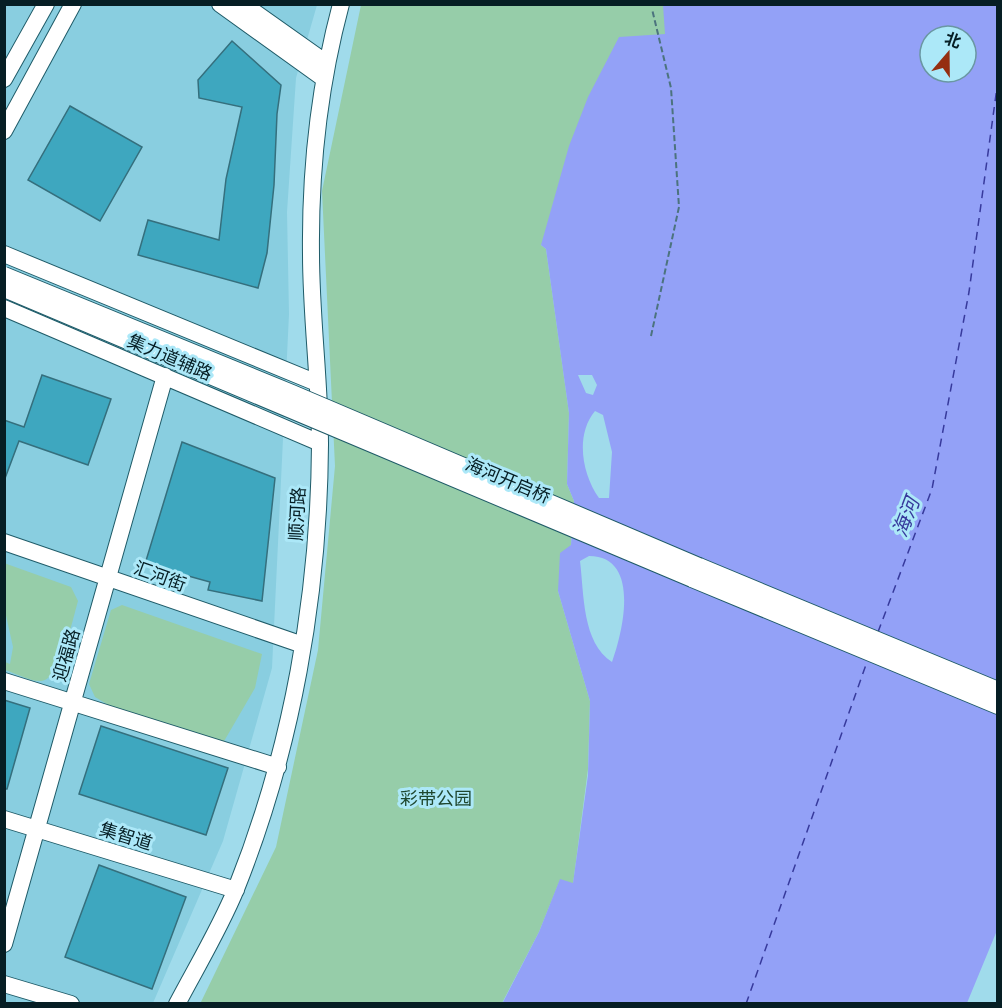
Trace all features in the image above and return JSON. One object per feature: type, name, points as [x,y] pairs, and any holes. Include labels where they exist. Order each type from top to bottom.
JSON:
[{"type":"street","points":[[4,79],[46,4]]},
{"type":"street","points":[[4,131],[74,4]]},
{"type":"street","points":[[220,4],[320,67]]},
{"type":"street","points":[[243,4],[320,67]]},
{"type":"street","name":"顺河路","points":[[177,1004],[236,890],[278,767],[303,645],[318,519],[312,381],[311,254],[314,160],[320,67],[333,4]]},
{"type":"street","name":"顺河路","points":[[320,67],[341,4]]},
{"type":"street","name":"集力道辅路","points":[[4,254],[312,381]]},
{"type":"street","name":"海河开启桥","points":[[4,275],[281,388],[998,690]]},
{"type":"street","name":"海河开启桥","points":[[4,289],[998,706]]},
{"type":"street","name":"集力道辅路","points":[[4,308],[315,441]]},
{"type":"street","name":"迎福路","points":[[4,944],[165,376]]},
{"type":"street","name":"汇河街","points":[[4,542],[303,645]]},
{"type":"street","points":[[4,681],[278,767]]},
{"type":"street","name":"集智道","points":[[4,819],[236,890]]},
{"type":"street","points":[[4,984],[71,1004]]},
{"type":"path","points":[[651,336],[679,207],[671,88],[652,9]]},
{"type":"shaded area","points":[[5,5],[317,5],[296,78],[287,212],[289,314],[272,668],[223,841],[153,1003],[5,1004]]},
{"type":"green space","name":"彩带公园","points":[[361,5],[717,5],[541,245],[546,249],[569,413],[567,484],[574,501],[571,545],[558,591],[590,701],[588,769],[573,884],[560,880],[539,932],[502,1003],[200,1004],[276,847],[318,650],[335,466],[322,191]]},
{"type":"green space","points":[[4,563],[71,587],[78,601],[60,660],[48,678],[41,681],[28,679],[5,670],[5,662],[10,664],[13,647],[5,611]]},
{"type":"green space","points":[[122,605],[262,654],[255,688],[223,743],[110,706],[95,697],[89,684],[111,610]]},
{"type":"water","name":"海河","points":[[663,5],[997,5],[998,928],[967,1003],[502,1004],[539,932],[560,879],[573,883],[588,775],[590,701],[558,591],[560,553],[571,545],[574,501],[567,484],[569,413],[546,249],[541,245],[569,146],[588,97],[619,37],[665,34]],"holes":[[[578,375],[592,375],[597,385],[593,395],[586,393]],[[595,411],[603,415],[612,452],[609,498],[599,498],[593,488],[588,478],[583,454],[585,431]],[[589,556],[605,559],[616,568],[622,582],[623,615],[612,662],[602,654],[595,643],[586,616],[580,561]]]},
{"type":"building","points":[[232,41],[281,85],[267,253],[258,288],[138,255],[148,220],[219,240],[226,179],[242,107],[199,98],[198,80]]},
{"type":"building","points":[[70,106],[142,147],[100,221],[28,180]]},
{"type":"building","points":[[42,375],[111,399],[88,465],[19,441],[4,481],[4,420],[24,427]]},
{"type":"building","points":[[182,442],[275,478],[262,601],[208,590],[210,582],[145,564]]},
{"type":"building","points":[[4,700],[30,708],[7,789],[4,789]]},
{"type":"building","points":[[101,726],[228,768],[206,835],[79,794]]},
{"type":"building","points":[[99,865],[186,897],[152,989],[65,957]]},
{"type":"ferry route","points":[[878,632],[932,489],[969,292],[998,80]]},
{"type":"ferry route","points":[[746,1004],[868,659]]}]
